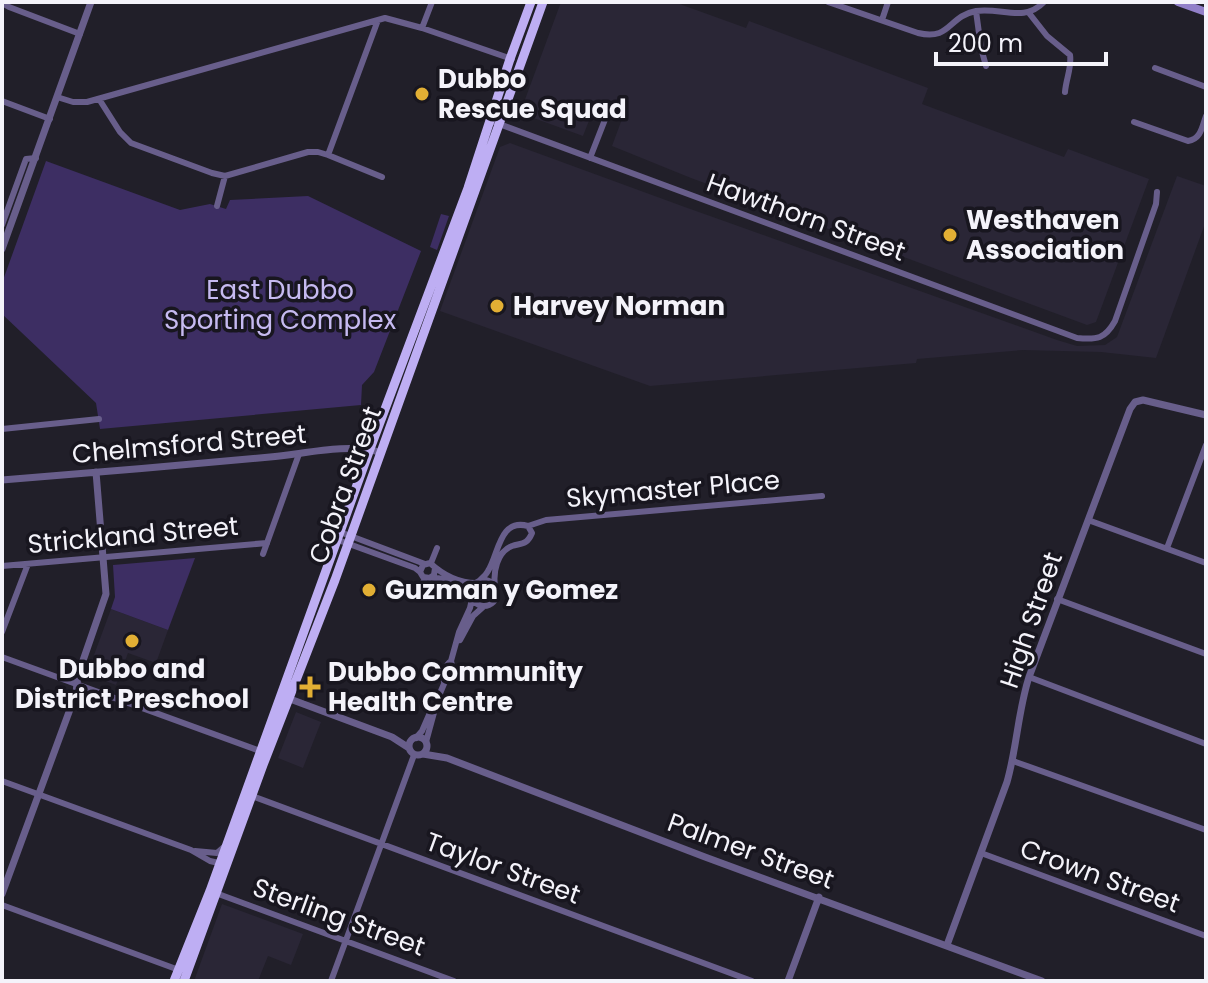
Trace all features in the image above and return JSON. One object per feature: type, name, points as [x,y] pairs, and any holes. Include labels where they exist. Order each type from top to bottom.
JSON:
[{"type":"highway","name":"Cobra Street","points":[[495,123],[510,59],[531,2]]},
{"type":"highway","name":"Cobra Street","points":[[290,699],[374,450],[468,188],[543,2]]},
{"type":"highway","name":"Cobra Street","points":[[174,981],[183,975],[252,796],[278,714],[344,538]]},
{"type":"highway","points":[[278,714],[281,703],[290,699]]},
{"type":"highway","name":"Cobra Street","points":[[213,892],[219,864],[231,844],[260,751],[278,714]]},
{"type":"highway","points":[[260,751],[264,757],[263,765]]},
{"type":"main road","points":[[1178,2],[1206,12]]},
{"type":"street","points":[[2,249],[91,2]]},
{"type":"street","points":[[422,28],[432,2]]},
{"type":"street","points":[[828,2],[932,35],[945,31],[960,18],[976,11],[1029,13],[1044,2]]},
{"type":"street","points":[[882,20],[888,2]]},
{"type":"street","points":[[2,3],[80,34]]},
{"type":"street","points":[[976,11],[986,66]]},
{"type":"street","points":[[1029,13],[1047,36],[1070,55]]},
{"type":"street","points":[[57,97],[87,102],[385,18],[510,59],[523,57]]},
{"type":"street","points":[[328,155],[378,20]]},
{"type":"street","points":[[1065,92],[1070,55],[1077,49]]},
{"type":"street","points":[[1155,68],[1206,87]]},
{"type":"street","points":[[99,99],[120,132],[131,143],[212,173],[225,176],[308,152],[318,152],[382,177]]},
{"type":"street","points":[[2,101],[50,119]]},
{"type":"street","points":[[1134,122],[1195,144],[1206,116]]},
{"type":"street","points":[[590,158],[606,117]]},
{"type":"street","name":"Hawthorn Street","points":[[495,123],[1069,336],[1096,339],[1109,332],[1115,321],[1156,204],[1157,192]]},
{"type":"street","points":[[2,225],[26,159],[36,158]]},
{"type":"street","points":[[217,206],[225,176]]},
{"type":"street","name":"High Street","points":[[947,945],[1013,761],[1029,677],[1130,409],[1139,400],[1206,415]]},
{"type":"street","points":[[2,429],[99,419]]},
{"type":"street","points":[[1167,548],[1206,445]]},
{"type":"street","name":"Chelmsford Street","points":[[2,480],[349,448],[374,450]]},
{"type":"street","points":[[263,554],[299,454]]},
{"type":"street","points":[[2,894],[76,693],[78,675],[106,594],[96,472]]},
{"type":"street","name":"Skymaster Place","points":[[528,526],[546,520],[822,496]]},
{"type":"street","points":[[1088,520],[1206,563]]},
{"type":"street","points":[[415,747],[427,749],[429,728],[458,643],[473,616],[495,600],[494,574],[500,558],[509,548],[528,541],[532,533],[528,526],[516,525],[500,540],[488,572],[471,589],[470,608],[459,632],[458,643]]},
{"type":"street","points":[[344,538],[430,565],[459,581],[488,580],[495,586]]},
{"type":"street","points":[[344,538],[415,568],[425,576],[457,585],[477,605],[485,606]]},
{"type":"street","name":"Strickland Street","points":[[2,566],[267,543]]},
{"type":"street","points":[[425,576],[434,575],[430,565],[437,548]]},
{"type":"street","points":[[2,632],[28,564]]},
{"type":"street","points":[[419,592],[425,576],[421,567],[430,565]]},
{"type":"street","points":[[1057,599],[1206,654]]},
{"type":"street","points":[[2,657],[260,751]]},
{"type":"street","points":[[1029,677],[1206,744]]},
{"type":"street","points":[[331,981],[415,747],[438,698]]},
{"type":"street","name":"Palmer Street","points":[[290,699],[1042,981]]},
{"type":"street","name":"Palmer Street","points":[[415,747],[423,739],[447,758]]},
{"type":"street","points":[[1013,761],[1206,830]]},
{"type":"street","points":[[2,781],[191,850],[219,864]]},
{"type":"street","points":[[242,804],[252,796]]},
{"type":"street","name":"Taylor Street","points":[[252,796],[752,981]]},
{"type":"street","points":[[191,850],[217,853],[231,844]]},
{"type":"street","name":"Crown Street","points":[[981,853],[1206,936]]},
{"type":"street","name":"Sterling Street","points":[[213,892],[454,981]]},
{"type":"street","points":[[788,981],[819,897]]},
{"type":"street","points":[[2,905],[183,975]]},
{"type":"shaded area","points":[[561,2],[674,2],[746,28],[749,21],[928,88],[922,104],[1064,157],[1068,149],[1149,179],[1096,322],[1087,325],[612,146],[622,112],[619,104],[609,100],[600,101],[594,108],[583,136],[520,113]]},
{"type":"shaded area","points":[[510,143],[1077,346],[1105,345],[1117,337],[1177,176],[1206,186],[1206,221],[1156,358],[1101,352],[1023,350],[917,359],[916,363],[650,386],[440,311],[500,147]]},
{"type":"shaded area","name":"Dubbo and District Preschool","points":[[111,609],[168,630],[156,663],[128,653],[116,685],[87,674]]},
{"type":"shaded area","points":[[296,712],[321,722],[303,768],[278,758]]},
{"type":"shaded area","points":[[222,904],[303,934],[291,965],[268,956],[258,981],[194,981]]},
{"type":"green space","name":"East Dubbo Sporting Complex","points":[[46,161],[180,210],[210,204],[226,209],[230,200],[308,196],[421,251],[374,372],[362,385],[361,405],[100,429],[96,403],[2,314],[2,283]]},
{"type":"green space","points":[[441,214],[449,216],[437,250],[430,247]]},
{"type":"green space","points":[[195,558],[168,630],[111,609],[115,597],[113,565]]},
{"type":"place","name":"Dubbo Rescue Squad","points":[[422,94]]},
{"type":"place","name":"Westhaven Association","points":[[950,235]]},
{"type":"place","name":"Harvey Norman","points":[[497,306]]},
{"type":"place","name":"Guzman y Gomez","points":[[369,590]]},
{"type":"place","name":"Dubbo and District Preschool","points":[[132,641]]},
{"type":"place","name":"Dubbo Community Health Centre","points":[[310,687]]}]
